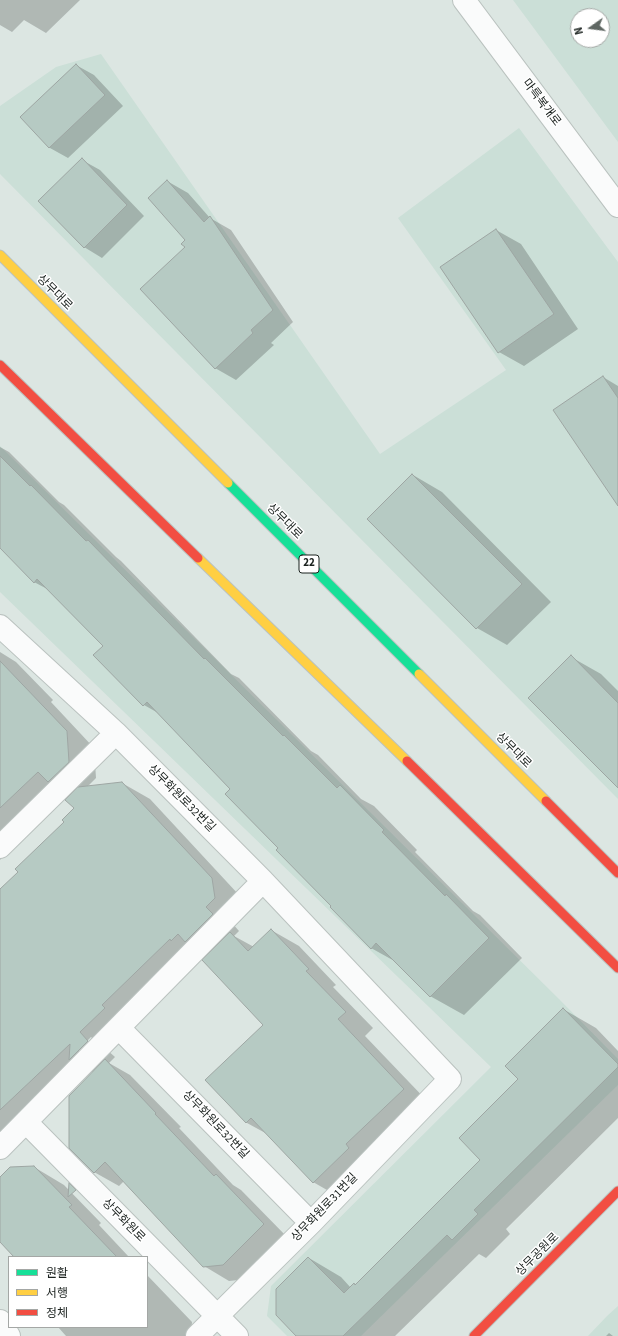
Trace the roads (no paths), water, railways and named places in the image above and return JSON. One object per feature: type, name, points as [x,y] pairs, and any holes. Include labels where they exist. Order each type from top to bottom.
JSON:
[{"type":"main road","name":"상무대로","points":[[0,255],[618,873]]},
{"type":"main road","points":[[0,365],[618,968]]},
{"type":"main road","name":"상무공원로","points":[[474,1336],[618,1191]]},
{"type":"street","name":"마륵복개로","points":[[464,0],[618,206]]},
{"type":"street","name":"상무화원로32번길","points":[[0,626],[116,733],[263,881],[450,1079]]},
{"type":"street","points":[[0,847],[116,733]]},
{"type":"street","points":[[0,1148],[263,881]]},
{"type":"street","name":"상무화원로32번길","points":[[119,1028],[310,1223]]},
{"type":"street","name":"상무화원로31번길","points":[[197,1336],[310,1223],[450,1079]]},
{"type":"street","name":"상무화원로","points":[[26,1122],[237,1336]]},
{"type":"street","points":[[0,1321],[9,1336]]}]
